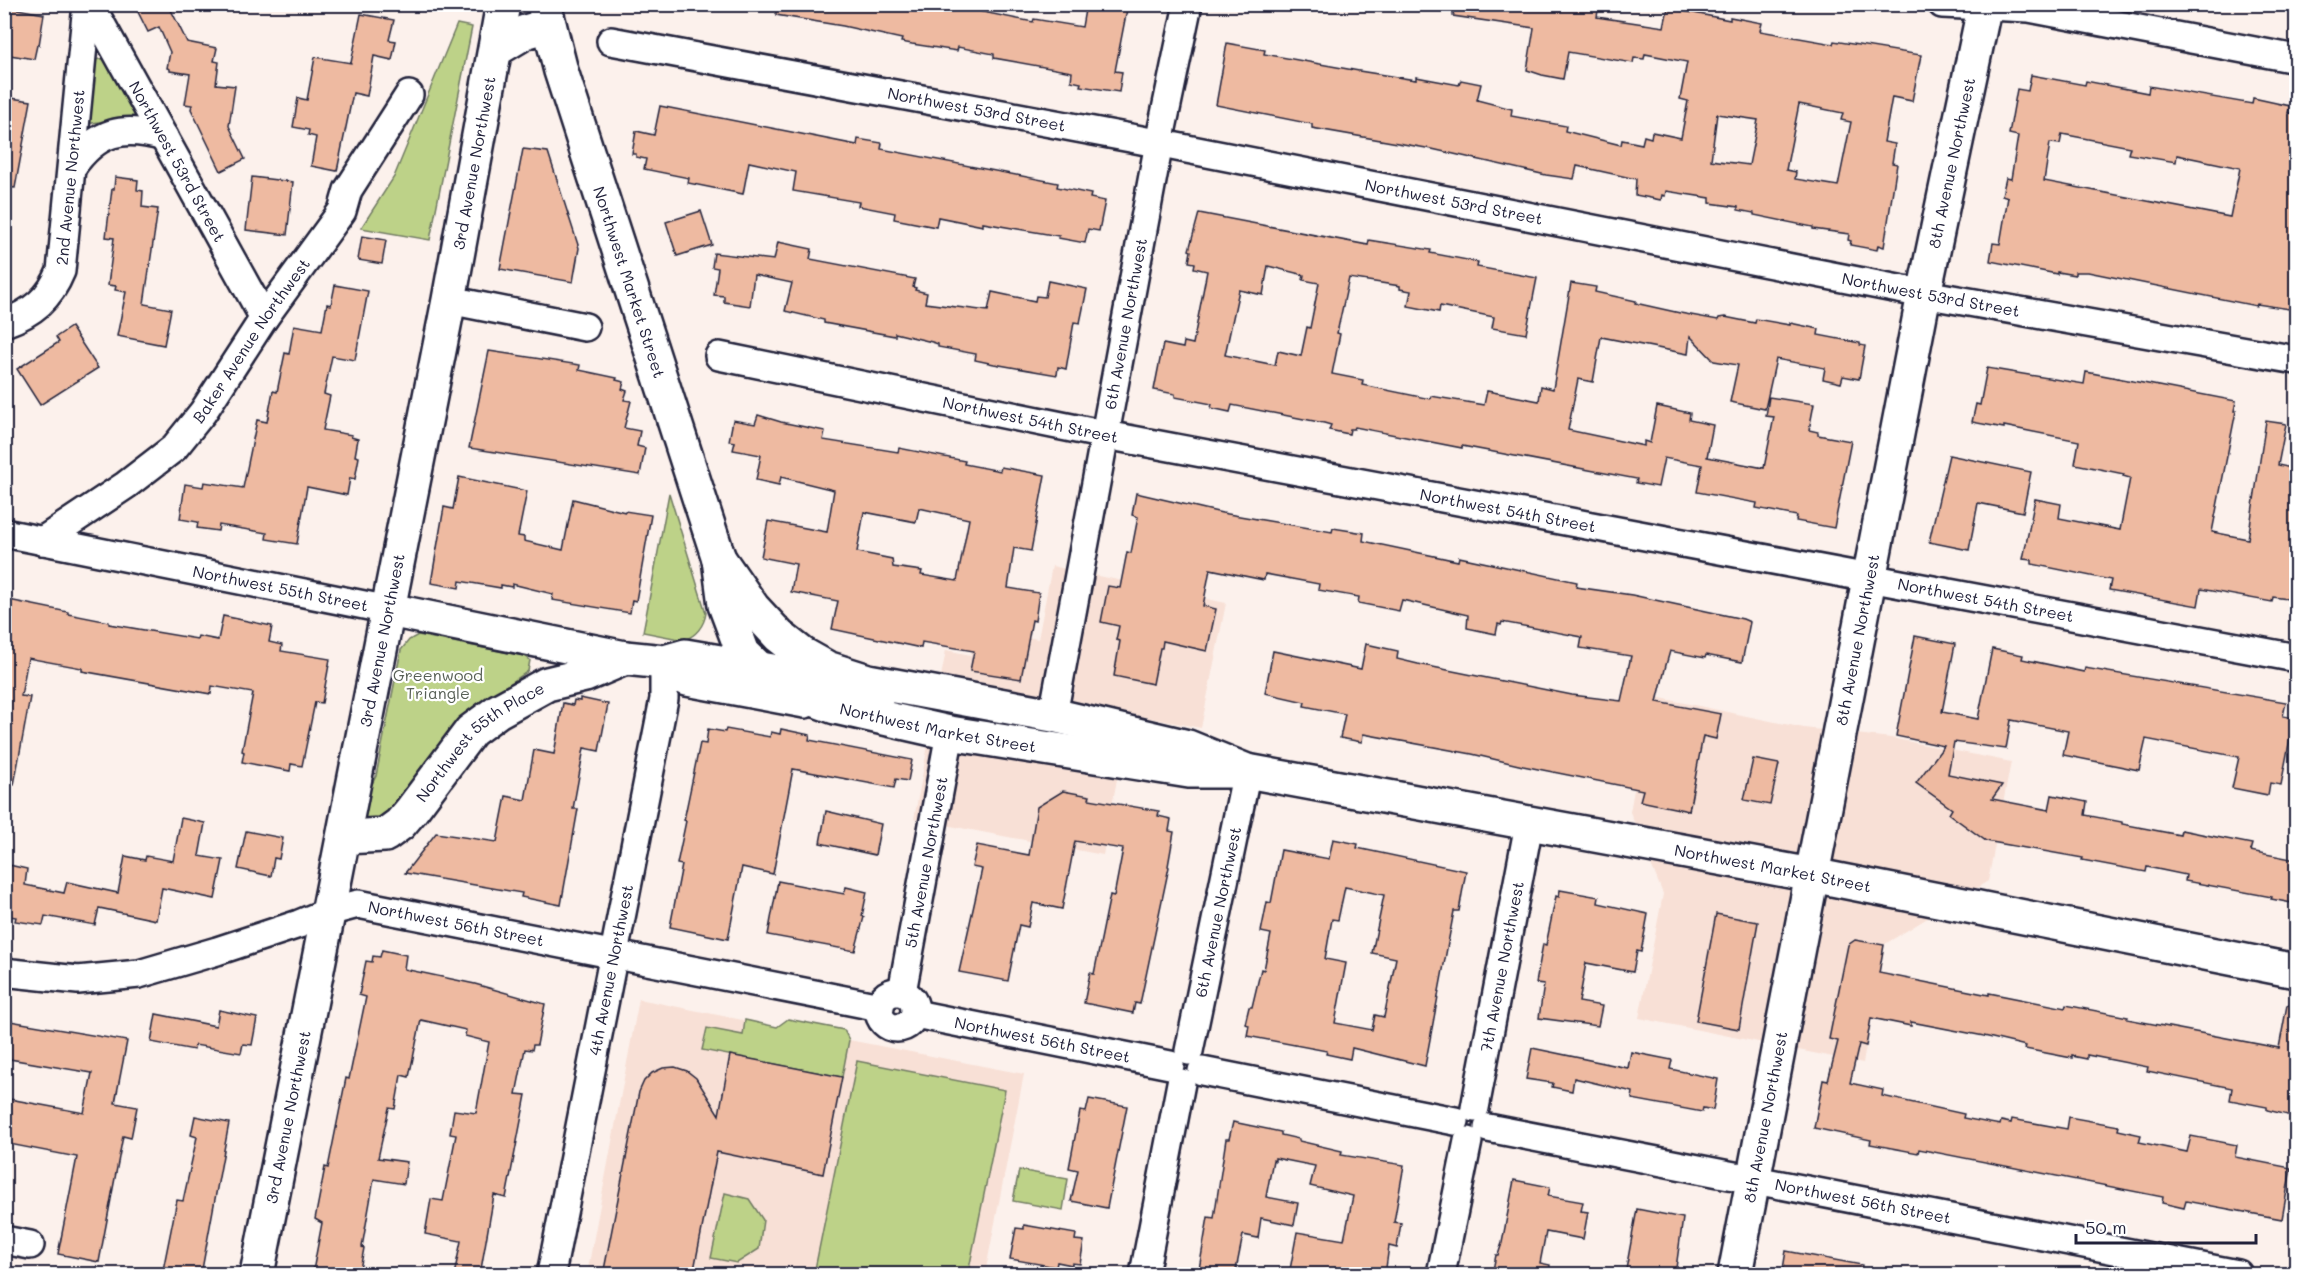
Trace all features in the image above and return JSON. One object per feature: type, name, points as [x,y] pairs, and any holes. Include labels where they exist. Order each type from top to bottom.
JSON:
[{"type":"main road","name":"3rd Avenue Northwest","points":[[257,1275],[449,300],[503,4]]},
{"type":"main road","name":"8th Avenue Northwest","points":[[1735,1275],[1924,294],[1985,5]]},
{"type":"main road","points":[[495,50],[525,32],[546,15]]},
{"type":"main road","name":"Northwest Market Street","points":[[546,15],[561,71],[719,559],[724,605],[743,653],[777,686],[835,707],[950,733],[1189,771],[1247,771],[1812,875],[2296,970]]},
{"type":"main road","name":"Northwest Market Street","points":[[719,559],[753,608],[779,636],[802,654],[827,668],[868,681],[1053,715],[1188,747],[1247,771]]},
{"type":"main road","name":"Northwest 55th Street","points":[[389,610],[626,657],[664,662],[685,656],[778,672],[839,689],[899,687]]},
{"type":"main road","name":"Northwest 55th Place","points":[[344,837],[384,835],[400,824],[471,731],[498,711],[547,684],[585,675],[626,657]]},
{"type":"main road","name":"Northwest 55th Street","points":[[664,662],[685,678],[835,707]]},
{"type":"street","name":"Northwest 53rd Street","points":[[88,4],[264,318]]},
{"type":"street","name":"2nd Avenue Northwest","points":[[4,323],[19,318],[41,304],[57,282],[64,255],[88,4]]},
{"type":"street","name":"6th Avenue Northwest","points":[[1053,715],[1159,143],[1188,4]]},
{"type":"street","points":[[1941,4],[2029,8],[2296,59]]},
{"type":"street","name":"Northwest 53rd Street","points":[[611,41],[1159,143],[1924,294],[2296,360]]},
{"type":"street","name":"Baker Avenue Northwest","points":[[42,540],[126,485],[174,448],[202,412],[264,318],[342,211],[348,190],[409,95]]},
{"type":"street","points":[[72,167],[93,141],[109,134],[143,130],[164,137]]},
{"type":"street","points":[[449,300],[585,327]]},
{"type":"street","name":"Northwest 54th Street","points":[[719,356],[1106,435],[2296,658]]},
{"type":"street","name":"Northwest 55th Street","points":[[4,533],[389,610]]},
{"type":"street","name":"4th Avenue Northwest","points":[[551,1275],[664,699],[664,662]]},
{"type":"street","name":"5th Avenue Northwest","points":[[908,1003],[950,733]]},
{"type":"street","name":"6th Avenue Northwest","points":[[1144,1275],[1247,771]]},
{"type":"street","name":"7th Avenue Northwest","points":[[1441,1275],[1472,1124],[1528,824]]},
{"type":"street","name":"Northwest 56th Street","points":[[4,970],[12,973],[78,980],[139,974],[358,903],[880,1007],[885,1023],[897,1028],[909,1024],[908,1003],[1186,1067],[2238,1275]]},
{"type":"shaded area","points":[[1052,566],[1226,603],[1201,728],[1129,714],[1103,855],[914,819],[946,650],[971,655],[976,629],[1038,639]]},
{"type":"shaded area","points":[[1651,696],[1804,728],[1891,738],[2011,762],[1988,881],[1885,944],[1863,1063],[1639,1018],[1663,894],[1630,812]]},
{"type":"shaded area","points":[[639,999],[777,1027],[788,1019],[844,1030],[849,1040],[1024,1074],[985,1274],[587,1274]]},
{"type":"green space","points":[[457,24],[472,27],[430,240],[361,228],[394,177]]},
{"type":"green space","points":[[107,58],[137,116],[86,124],[94,60]]},
{"type":"green space","points":[[669,493],[706,613],[699,630],[684,640],[643,632]]},
{"type":"green space","name":"Greenwood Triangle","points":[[418,635],[525,656],[530,660],[528,671],[486,700],[399,817],[361,822],[365,789],[372,784],[376,776],[401,650],[409,640]]},
{"type":"green space","points":[[788,1019],[844,1030],[849,1040],[842,1077],[702,1050],[707,1028],[743,1035],[745,1020],[777,1027]]},
{"type":"green space","points":[[857,1061],[1005,1090],[968,1274],[814,1274]]},
{"type":"green space","points":[[1019,1170],[1068,1179],[1063,1210],[1013,1201]]},
{"type":"green space","points":[[725,1193],[749,1199],[763,1220],[759,1249],[737,1263],[711,1258]]},
{"type":"building","points":[[134,4],[168,4],[187,42],[217,48],[214,61],[219,62],[216,84],[235,86],[229,126],[245,159],[221,171],[191,109],[192,105],[185,104],[190,74],[170,71],[167,68],[170,52],[159,27],[148,32]]},
{"type":"building","points":[[776,4],[974,4],[973,10],[1033,22],[1034,19],[1082,27],[1086,4],[1128,4],[1115,71],[1122,72],[1119,92],[1080,86],[1081,83],[1071,81],[1072,72],[994,58],[994,54],[958,47],[957,51],[912,44],[901,42],[902,39],[843,26],[776,15]]},
{"type":"building","points":[[1454,4],[1599,4],[1597,17],[1664,27],[1668,8],[1730,20],[1730,17],[1762,23],[1760,31],[1833,44],[1834,41],[1921,55],[1912,101],[1892,97],[1884,142],[1895,144],[1892,163],[1897,164],[1884,247],[1878,245],[1877,250],[1850,245],[1849,234],[1813,229],[1813,227],[1754,215],[1754,213],[1738,210],[1738,207],[1710,203],[1710,198],[1666,191],[1661,200],[1635,195],[1636,179],[1577,166],[1574,179],[1546,175],[1432,149],[1312,128],[1312,124],[1216,105],[1227,43],[1265,50],[1264,54],[1359,71],[1416,80],[1416,77],[1459,85],[1461,80],[1481,84],[1477,100],[1512,109],[1511,116],[1566,126],[1565,131],[1621,145],[1622,140],[1642,144],[1644,136],[1651,138],[1652,132],[1681,138],[1688,101],[1680,99],[1687,62],[1645,54],[1644,59],[1634,58],[1633,63],[1568,52],[1563,79],[1542,75],[1527,70],[1534,28],[1453,16]],"holes":[[[1799,104],[1843,113],[1841,120],[1851,122],[1838,186],[1795,179],[1796,172],[1786,170]],[[1717,114],[1758,120],[1749,165],[1711,160]]]},
{"type":"building","points":[[12,8],[44,14],[39,45],[37,45],[34,59],[4,54],[4,11],[11,12]]},
{"type":"building","points":[[361,14],[394,20],[389,40],[396,41],[392,60],[374,56],[367,96],[353,93],[337,171],[311,166],[316,137],[308,135],[309,130],[293,127],[298,98],[307,100],[315,57],[351,63]]},
{"type":"building","points":[[2031,75],[2085,85],[2086,81],[2148,93],[2149,86],[2252,104],[2253,98],[2290,106],[2288,113],[2296,113],[2296,310],[2257,304],[2256,306],[2088,272],[2075,272],[2075,275],[2057,272],[2057,274],[1990,261],[1993,243],[2000,244],[2008,197],[2002,195],[2006,178],[2011,179],[2018,136],[2009,134],[2017,89],[2028,91]],"holes":[[[2062,134],[2130,147],[2128,154],[2176,162],[2177,155],[2240,168],[2230,217],[2044,181],[2050,143],[2060,144]]]},
{"type":"building","points":[[4,97],[31,101],[15,188],[4,187]]},
{"type":"building","points":[[660,106],[857,145],[858,139],[882,143],[881,149],[1058,183],[1057,187],[1091,194],[1090,198],[1105,201],[1099,231],[1088,229],[1085,243],[1058,238],[1059,236],[983,223],[983,226],[938,217],[936,227],[894,219],[895,213],[858,206],[859,202],[793,191],[796,172],[749,162],[743,194],[688,183],[689,178],[644,169],[646,159],[632,154],[636,131],[654,135]]},
{"type":"building","points":[[523,149],[548,152],[579,248],[573,282],[500,269]]},
{"type":"building","points":[[115,177],[138,180],[137,190],[143,191],[142,207],[158,209],[144,304],[171,309],[164,345],[117,336],[126,292],[115,290],[116,286],[108,285],[114,238],[106,237]]},
{"type":"building","points":[[252,177],[293,182],[287,235],[246,230]]},
{"type":"building","points":[[701,211],[712,245],[677,256],[666,222]]},
{"type":"building","points":[[1199,213],[1368,245],[1369,240],[1431,250],[1430,253],[1478,262],[1477,267],[1537,278],[1526,334],[1492,328],[1494,317],[1440,306],[1439,312],[1408,306],[1411,291],[1400,289],[1400,286],[1349,278],[1337,333],[1340,334],[1332,374],[1363,380],[1362,385],[1430,399],[1431,396],[1484,405],[1487,391],[1539,401],[1541,386],[1553,389],[1571,283],[1596,287],[1595,292],[1680,313],[1718,320],[1725,317],[1755,323],[1756,319],[1790,325],[1790,323],[1819,329],[1818,335],[1860,343],[1865,346],[1859,379],[1843,376],[1841,383],[1823,379],[1825,368],[1776,359],[1765,409],[1730,402],[1738,365],[1714,361],[1690,336],[1688,354],[1601,337],[1593,382],[1578,379],[1568,430],[1644,446],[1644,441],[1650,443],[1657,406],[1690,413],[1689,420],[1713,425],[1707,457],[1764,468],[1774,417],[1766,416],[1769,397],[1814,404],[1809,430],[1818,432],[1818,435],[1851,441],[1834,528],[1796,521],[1797,516],[1756,508],[1757,503],[1697,492],[1702,465],[1664,458],[1658,487],[1636,483],[1637,479],[1355,427],[1350,429],[1349,434],[1329,430],[1331,425],[1324,423],[1232,405],[1230,412],[1211,408],[1212,404],[1175,397],[1175,394],[1154,390],[1163,344],[1183,348],[1184,342],[1193,344],[1207,271],[1194,268],[1195,263],[1189,262],[1191,251],[1189,250]],"holes":[[[1268,266],[1304,275],[1303,280],[1319,283],[1310,328],[1307,327],[1301,356],[1278,351],[1275,365],[1225,355],[1239,290],[1263,295]]]},
{"type":"building","points":[[362,236],[386,240],[382,264],[358,260]]},
{"type":"building","points":[[778,242],[812,249],[810,259],[915,279],[913,287],[916,288],[915,290],[927,293],[925,303],[988,311],[992,292],[1035,301],[1036,296],[1045,297],[1048,281],[1087,289],[1080,323],[1074,322],[1066,369],[1058,367],[1057,375],[994,364],[975,360],[976,354],[938,347],[938,344],[932,342],[895,333],[895,336],[824,323],[824,320],[785,311],[792,283],[754,275],[750,306],[724,302],[724,296],[714,295],[718,268],[712,267],[714,253],[774,260]]},
{"type":"building","points":[[335,285],[368,291],[355,360],[332,356],[324,394],[330,396],[323,430],[352,435],[351,437],[358,439],[355,456],[359,457],[355,479],[350,478],[347,495],[307,487],[297,544],[266,539],[267,533],[219,525],[218,531],[197,528],[198,522],[180,519],[185,484],[203,487],[204,482],[243,488],[257,420],[267,422],[273,391],[277,392],[285,353],[289,354],[294,325],[322,330],[327,304],[331,305]]},
{"type":"building","points":[[71,327],[98,368],[40,405],[17,369],[59,342],[56,337]]},
{"type":"building","points":[[489,351],[580,365],[579,370],[617,378],[616,380],[624,382],[622,389],[627,391],[624,400],[631,401],[624,428],[640,431],[637,446],[645,448],[640,475],[469,448]]},
{"type":"building","points":[[1987,368],[2084,384],[2086,372],[2236,401],[2234,411],[2236,411],[2212,532],[2248,539],[2266,421],[2286,424],[2278,465],[2296,469],[2296,600],[2273,597],[2272,602],[2201,589],[2198,606],[2109,590],[2111,580],[2032,564],[2032,560],[2023,559],[2035,499],[2061,504],[2059,518],[2120,530],[2130,478],[2123,476],[2124,474],[2075,464],[2079,441],[1972,422],[1976,404],[1980,405]]},
{"type":"building","points":[[758,415],[825,431],[823,440],[898,452],[899,448],[965,461],[964,464],[1000,471],[1001,467],[1045,475],[1031,551],[1014,548],[1008,588],[1039,593],[1035,621],[1032,620],[1021,679],[970,671],[974,651],[922,642],[921,648],[832,629],[838,601],[791,592],[796,564],[761,557],[768,521],[827,532],[834,490],[781,477],[779,485],[756,480],[761,455],[733,450],[735,442],[729,441],[733,420],[755,424]],"holes":[[[919,508],[969,519],[957,581],[921,575],[922,571],[893,567],[892,559],[857,552],[864,512],[916,522]]]},
{"type":"building","points":[[1949,455],[2031,472],[2023,512],[1978,503],[1969,550],[1929,542]]},
{"type":"building","points":[[459,477],[527,491],[518,536],[524,537],[524,541],[563,550],[573,499],[625,512],[651,515],[636,601],[632,600],[630,613],[552,600],[553,594],[512,584],[512,587],[501,585],[501,588],[460,581],[459,588],[431,583],[444,507],[453,509]]},
{"type":"building","points":[[1136,493],[1222,513],[1332,532],[1333,528],[1364,533],[1363,541],[1458,561],[1459,557],[1577,582],[1576,587],[1632,595],[1750,622],[1742,662],[1670,651],[1657,702],[1721,714],[1716,739],[1703,736],[1689,811],[1640,801],[1643,790],[1472,754],[1363,734],[1362,742],[1340,738],[1345,714],[1304,706],[1305,702],[1265,693],[1273,651],[1361,669],[1366,644],[1398,651],[1397,659],[1418,664],[1572,695],[1621,701],[1631,656],[1580,648],[1582,637],[1502,622],[1501,625],[1498,624],[1496,634],[1467,628],[1468,615],[1402,600],[1399,611],[1358,603],[1359,597],[1318,590],[1319,584],[1265,574],[1264,580],[1210,569],[1203,606],[1216,609],[1207,651],[1163,641],[1153,684],[1114,676],[1120,641],[1116,640],[1119,626],[1101,622],[1108,586],[1120,588],[1127,552],[1131,553],[1138,517],[1132,515]]},
{"type":"building","points":[[4,599],[68,612],[68,614],[109,622],[109,624],[197,639],[198,636],[218,640],[223,616],[272,626],[269,642],[282,645],[281,651],[330,659],[322,703],[315,702],[302,766],[291,764],[290,771],[242,762],[253,693],[212,686],[211,694],[82,671],[82,668],[28,658],[21,696],[30,697],[14,785],[4,784]]},
{"type":"building","points":[[1915,636],[1955,644],[1942,712],[1978,719],[1992,649],[2023,655],[2022,659],[2084,672],[2085,668],[2286,702],[2283,716],[2294,718],[2281,785],[2270,783],[2268,795],[2232,788],[2239,757],[2146,739],[2139,770],[2063,755],[2068,731],[2011,720],[2006,749],[1954,742],[1948,774],[2002,785],[1992,799],[2049,810],[2052,795],[2087,802],[2085,815],[2180,835],[2181,830],[2252,844],[2250,851],[2296,860],[2296,880],[2292,903],[2271,899],[2272,897],[2185,881],[2186,875],[2147,867],[2146,872],[1986,841],[1949,814],[1952,809],[1916,783],[1944,746],[1896,736]]},
{"type":"building","points":[[580,698],[608,704],[599,751],[584,748],[573,809],[578,809],[561,905],[521,897],[522,893],[405,873],[436,833],[497,842],[506,796],[525,800],[534,750],[554,754],[563,703],[573,705],[574,700],[580,701]]},
{"type":"building","points":[[708,729],[725,732],[726,729],[770,737],[771,732],[780,734],[781,729],[810,735],[809,740],[912,760],[908,781],[896,779],[894,788],[793,769],[773,874],[742,867],[728,939],[670,927],[682,865],[677,864],[686,821],[684,820],[700,743],[706,744]]},
{"type":"building","points":[[1753,759],[1779,764],[1770,805],[1744,800]]},
{"type":"building","points":[[1063,791],[1090,796],[1089,799],[1159,811],[1158,816],[1171,819],[1169,831],[1174,832],[1169,867],[1140,1004],[1135,1003],[1133,1013],[1084,1003],[1090,973],[1094,974],[1110,895],[1114,896],[1123,849],[1075,841],[1062,909],[1033,903],[1028,927],[1019,925],[1008,981],[959,972],[982,869],[972,867],[977,845],[1029,855],[1037,807]]},
{"type":"building","points":[[826,811],[881,824],[875,855],[820,843]]},
{"type":"building","points":[[181,818],[205,823],[199,856],[223,860],[215,899],[162,888],[156,920],[99,908],[95,925],[45,916],[43,925],[15,921],[16,917],[4,915],[4,891],[9,865],[27,869],[25,885],[64,893],[67,882],[118,893],[125,856],[145,860],[146,856],[173,861]]},
{"type":"building","points":[[246,831],[283,838],[279,859],[274,858],[271,876],[238,869]]},
{"type":"building","points":[[1333,839],[1358,844],[1357,848],[1466,871],[1459,911],[1454,911],[1425,1066],[1352,1048],[1350,1059],[1326,1054],[1327,1051],[1247,1036],[1249,1025],[1245,1024],[1249,1007],[1252,1007],[1261,969],[1264,970],[1271,934],[1261,932],[1267,902],[1271,903],[1281,850],[1329,859]],"holes":[[[1345,887],[1384,895],[1372,953],[1396,958],[1384,1017],[1375,1015],[1372,1030],[1335,1023],[1346,963],[1325,959],[1332,919],[1338,920]]]},
{"type":"building","points":[[778,881],[844,894],[846,887],[867,892],[862,916],[864,917],[855,951],[768,935]]},
{"type":"building","points":[[1560,890],[1599,897],[1598,903],[1648,914],[1641,952],[1637,951],[1633,972],[1586,963],[1579,1002],[1602,1006],[1598,1026],[1539,1018],[1544,984],[1536,983],[1543,944],[1546,945],[1556,896],[1559,897]]},
{"type":"building","points":[[1716,914],[1758,922],[1739,1029],[1696,1021]]},
{"type":"building","points":[[1855,940],[1884,945],[1879,973],[1989,995],[1989,993],[2065,1008],[2066,1005],[2279,1048],[2287,1005],[2296,1006],[2296,1117],[2267,1110],[2267,1107],[2230,1100],[2232,1088],[2147,1071],[2148,1067],[2087,1055],[2087,1059],[2072,1056],[2072,1058],[2025,1049],[2026,1046],[1984,1036],[1911,1022],[1911,1026],[1871,1018],[1866,1046],[1859,1044],[1850,1083],[1883,1090],[1882,1096],[1964,1114],[1963,1118],[2000,1125],[2001,1121],[2011,1123],[2012,1119],[2067,1129],[2069,1117],[2119,1126],[2118,1130],[2141,1135],[2139,1142],[2187,1152],[2191,1136],[2237,1145],[2235,1157],[2291,1168],[2282,1219],[2186,1201],[2184,1208],[2162,1203],[2163,1197],[1919,1149],[1918,1153],[1870,1144],[1871,1140],[1814,1128],[1823,1080],[1828,1081],[1838,1041],[1829,1039],[1848,945]]},
{"type":"building","points":[[382,950],[406,955],[404,969],[475,984],[545,1004],[537,1045],[533,1045],[532,1050],[525,1049],[516,1094],[526,1095],[506,1198],[494,1195],[480,1275],[454,1275],[461,1241],[425,1234],[431,1199],[443,1201],[456,1135],[450,1134],[454,1110],[476,1113],[489,1042],[465,1036],[466,1030],[421,1020],[409,1077],[401,1075],[395,1109],[389,1108],[378,1158],[407,1162],[404,1184],[374,1179],[359,1275],[336,1275],[313,1271],[322,1223],[315,1219],[325,1167],[328,1168],[346,1078],[349,1079],[366,997],[359,995],[366,961],[372,962],[373,956],[380,957]]},
{"type":"building","points":[[219,1010],[257,1018],[252,1045],[243,1044],[241,1053],[195,1045],[194,1050],[151,1042],[156,1014],[216,1026]]},
{"type":"building","points":[[4,1020],[127,1041],[115,1103],[137,1107],[131,1138],[123,1136],[99,1262],[58,1254],[77,1157],[4,1143],[4,1098],[84,1113],[92,1073],[4,1058]]},
{"type":"building","points":[[1532,1048],[1628,1068],[1631,1052],[1672,1060],[1670,1069],[1718,1079],[1713,1110],[1703,1108],[1702,1112],[1632,1099],[1633,1092],[1574,1078],[1572,1091],[1552,1087],[1553,1083],[1526,1079]]},
{"type":"building","points":[[730,1055],[842,1077],[823,1174],[717,1152],[693,1275],[603,1275],[639,1092],[644,1081],[652,1073],[663,1068],[675,1067],[687,1071],[696,1078],[719,1115]]},
{"type":"building","points":[[1089,1099],[1127,1106],[1107,1208],[1071,1201],[1078,1170],[1069,1168],[1080,1111],[1086,1112]]},
{"type":"building","points":[[195,1116],[229,1123],[201,1275],[162,1275],[177,1200],[183,1201],[197,1137],[191,1135]]},
{"type":"building","points":[[1233,1122],[1281,1132],[1281,1135],[1299,1139],[1299,1141],[1342,1151],[1341,1155],[1404,1165],[1394,1222],[1401,1223],[1397,1248],[1389,1246],[1385,1275],[1289,1275],[1297,1232],[1344,1240],[1353,1196],[1310,1186],[1315,1166],[1275,1158],[1266,1197],[1298,1203],[1294,1225],[1261,1218],[1258,1238],[1243,1235],[1235,1275],[1198,1275],[1208,1217],[1214,1218],[1226,1139],[1229,1139]]},
{"type":"building","points":[[1514,1180],[1550,1187],[1548,1196],[1583,1202],[1581,1211],[1588,1212],[1583,1239],[1546,1232],[1540,1263],[1550,1265],[1549,1275],[1492,1275],[1496,1255],[1502,1243]]},
{"type":"building","points":[[1637,1209],[1683,1218],[1675,1275],[1625,1275]]},
{"type":"building","points":[[1024,1225],[1076,1234],[1075,1240],[1084,1241],[1080,1264],[1057,1262],[1056,1267],[1010,1259],[1016,1228],[1024,1229]]},
{"type":"building","points":[[1786,1251],[1862,1265],[1861,1275],[1782,1275]]}]
